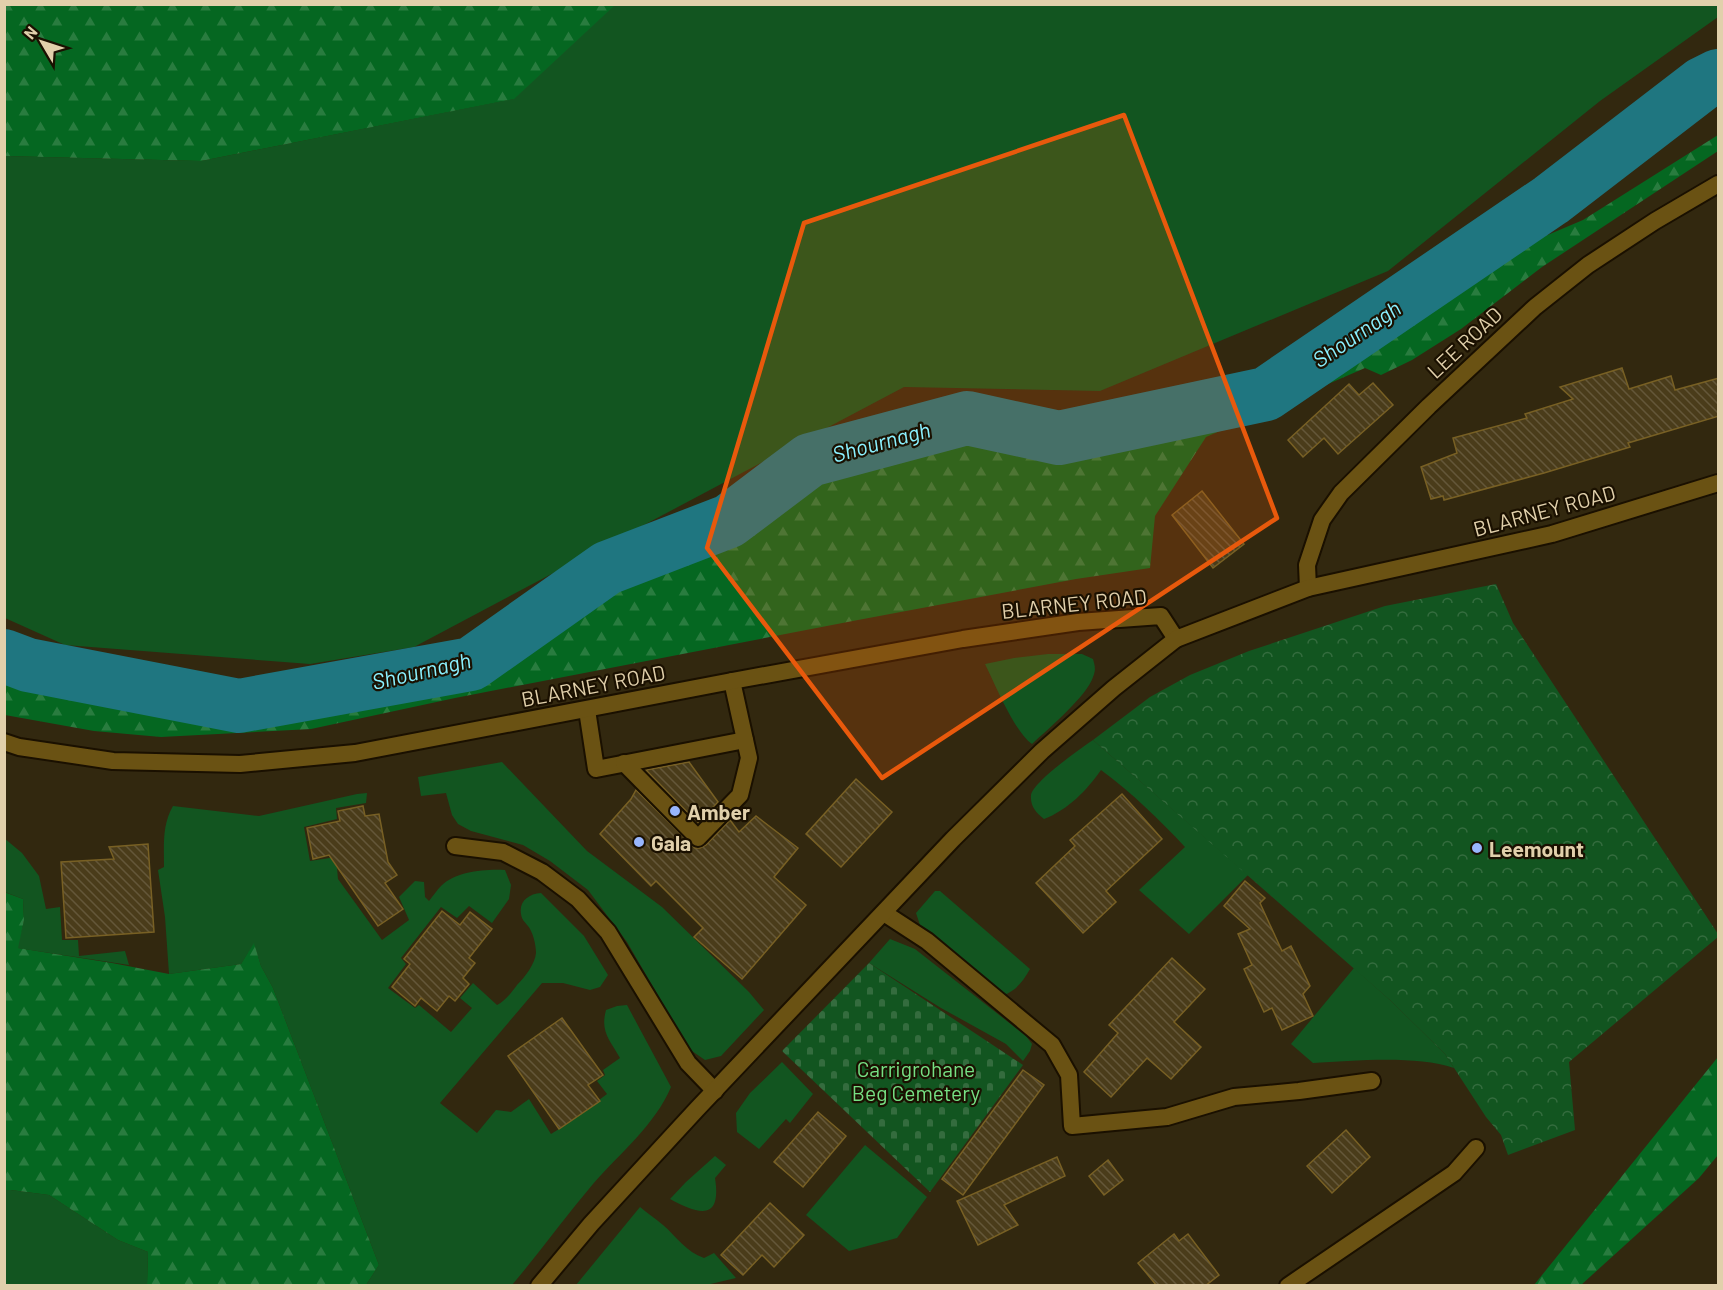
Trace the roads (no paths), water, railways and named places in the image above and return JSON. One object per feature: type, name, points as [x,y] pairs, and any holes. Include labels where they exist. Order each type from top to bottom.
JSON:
[{"type":"main road","name":"LEE ROAD","points":[[1308,588],[1307,565],[1322,520],[1341,493],[1381,453],[1534,307],[1588,265],[1654,221],[1719,184]]},
{"type":"main road","name":"BLARNEY ROAD","points":[[539,1286],[591,1224],[697,1109],[953,839],[1042,751],[1114,688],[1176,639],[1308,588],[1552,534],[1719,483]]},
{"type":"main road","name":"BLARNEY ROAD","points":[[4,742],[20,747],[113,761],[240,764],[355,753],[963,639],[1078,622],[1161,616],[1176,639]]},
{"type":"main road","points":[[624,763],[698,838],[740,795],[749,758],[732,681]]},
{"type":"main road","points":[[587,710],[596,769],[745,741]]},
{"type":"main road","points":[[454,846],[503,852],[542,872],[578,899],[608,932],[688,1064],[715,1091]]},
{"type":"main road","points":[[884,913],[927,941],[1052,1045],[1069,1075],[1072,1126],[1167,1117],[1234,1097],[1372,1081]]},
{"type":"main road","points":[[1288,1286],[1454,1173],[1476,1148]]},
{"type":"waterway","name":"Shournagh","points":[[4,656],[28,665],[239,706],[471,664],[607,568],[729,521],[810,460],[967,418],[1059,438],[1266,394],[1551,200],[1702,84],[1718,76]]},
{"type":"place","name":"Amber","points":[[675,811]]},
{"type":"place","name":"Gala","points":[[639,842]]},
{"type":"place","name":"Leemount","points":[[1477,848]]},
{"type":"park label","name":"Carrigrohane Beg Cemetery","points":[[916,1080]]}]
